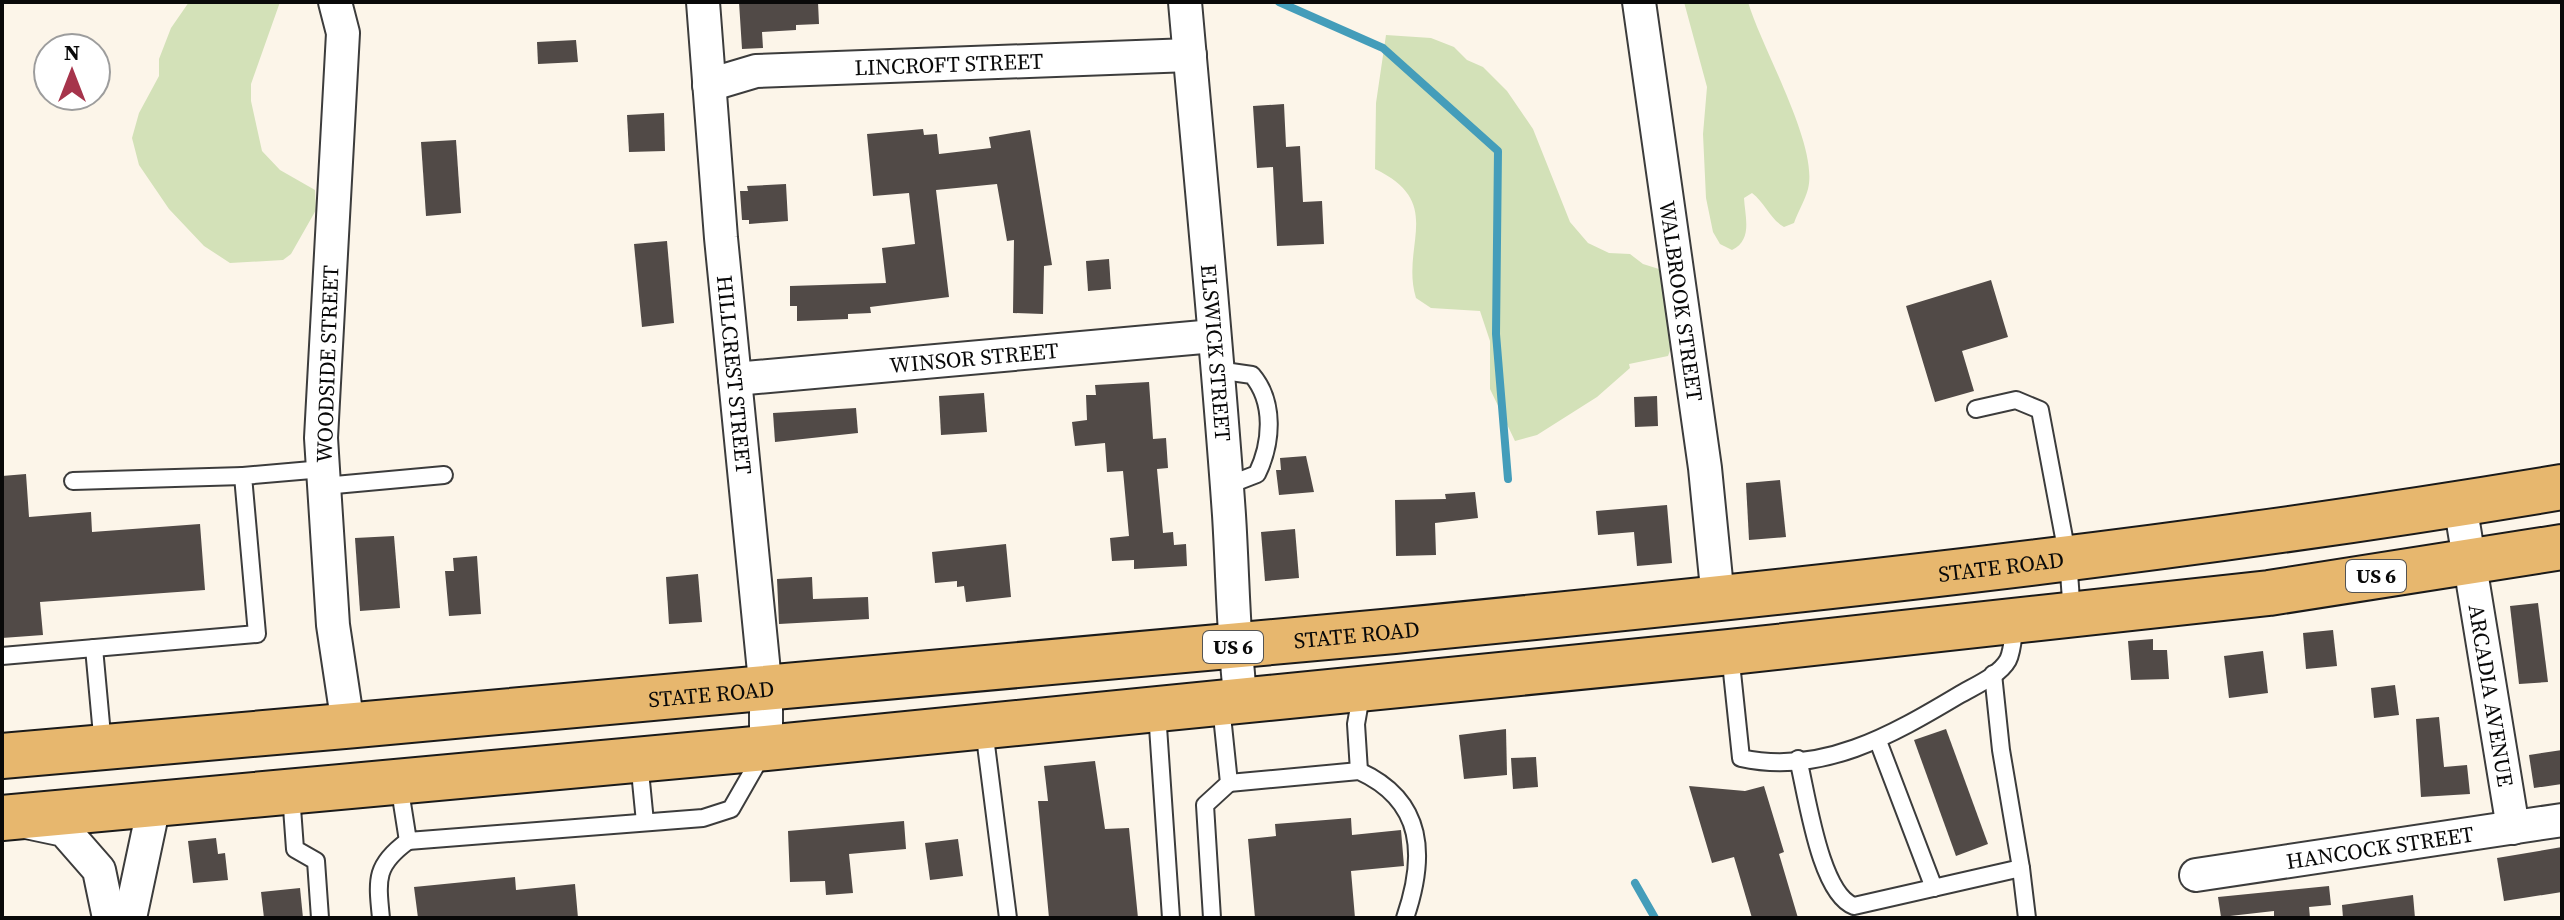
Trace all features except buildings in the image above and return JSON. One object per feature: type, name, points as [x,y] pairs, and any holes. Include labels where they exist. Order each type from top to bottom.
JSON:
[{"type":"main road","name":"STATE ROAD","points":[[2,756],[766,692],[1718,599],[2068,559],[2562,487]]},
{"type":"main road","name":"US 6","points":[[5,818],[1157,711],[1730,652],[2269,593],[2562,547]]},
{"type":"street","name":"WOODSIDE STREET","points":[[335,2],[343,33],[321,438],[333,625],[348,725]]},
{"type":"street","name":"HILLCREST STREET","points":[[703,2],[735,379],[766,692],[766,748]]},
{"type":"street","name":"ELSWICK STREET","points":[[1185,2],[1226,486],[1234,646],[1231,703]]},
{"type":"street","name":"WALBROOK STREET","points":[[1639,2],[1705,468],[1718,599]]},
{"type":"street","name":"LINCROFT STREET","points":[[709,85],[756,71],[1190,55]]},
{"type":"street","name":"WINSOR STREET","points":[[735,379],[1214,336]]},
{"type":"street","name":"ARCADIA AVENUE","points":[[2460,504],[2486,681],[2513,828]]},
{"type":"street","points":[[130,918],[154,805]]},
{"type":"street","points":[[5,818],[64,830],[99,870],[109,918]]},
{"type":"street","name":"HANCOCK STREET","points":[[2196,875],[2562,820]]},
{"type":"lane","points":[[1217,370],[1252,375],[1261,386],[1268,416],[1268,452],[1257,474],[1226,486]]},
{"type":"lane","points":[[1976,409],[2016,400],[2040,410],[2068,559],[2072,615]]},
{"type":"lane","points":[[73,481],[444,475]]},
{"type":"lane","points":[[2,656],[257,634],[243,476]]},
{"type":"lane","points":[[1730,652],[1741,758],[1764,763],[1851,752],[1878,741],[1993,674],[2009,659],[2016,620]]},
{"type":"lane","points":[[94,648],[103,747]]},
{"type":"lane","points":[[1993,674],[2001,750],[2027,918]]},
{"type":"lane","points":[[1359,771],[1356,724],[1362,690]]},
{"type":"lane","points":[[1229,783],[1231,703]]},
{"type":"lane","points":[[1157,711],[1171,918]]},
{"type":"lane","points":[[984,727],[1008,918]]},
{"type":"lane","points":[[1878,741],[1934,888]]},
{"type":"lane","points":[[381,918],[378,887],[386,857],[408,841],[703,818],[731,809],[766,748]]},
{"type":"lane","points":[[1798,759],[1827,874],[1843,902],[1854,906],[2021,868]]},
{"type":"lane","points":[[638,760],[645,822]]},
{"type":"lane","points":[[1212,918],[1205,805],[1229,783],[1359,771],[1376,779],[1392,794],[1415,826],[1416,881],[1405,918]]},
{"type":"lane","points":[[399,782],[408,841]]},
{"type":"lane","points":[[291,793],[295,849],[316,861],[320,918]]},
{"type":"green space","points":[[189,2],[280,2],[251,84],[251,101],[262,151],[280,170],[315,190],[316,210],[291,254],[283,260],[230,263],[204,246],[169,209],[139,165],[132,138],[139,113],[159,76],[159,59],[171,28]]},
{"type":"green space","points":[[1684,2],[1748,2],[1798,123],[1805,148],[1808,189],[1794,223],[1784,227],[1779,224],[1752,193],[1744,198],[1746,220],[1743,240],[1732,250],[1720,244],[1713,232],[1706,198],[1703,134],[1707,87]]},
{"type":"green space","points":[[1386,35],[1431,38],[1454,47],[1467,60],[1483,67],[1507,91],[1533,129],[1570,222],[1588,243],[1609,253],[1630,254],[1643,264],[1659,269],[1663,278],[1672,324],[1668,356],[1629,364],[1630,368],[1597,397],[1537,435],[1515,441],[1490,389],[1490,341],[1480,311],[1431,308],[1416,298],[1413,279],[1415,211],[1409,196],[1396,182],[1375,169],[1376,103]]},
{"type":"waterway","points":[[1279,2],[1383,48],[1498,151],[1496,334],[1508,479]]},
{"type":"waterway","points":[[1635,883],[1655,918]]}]
